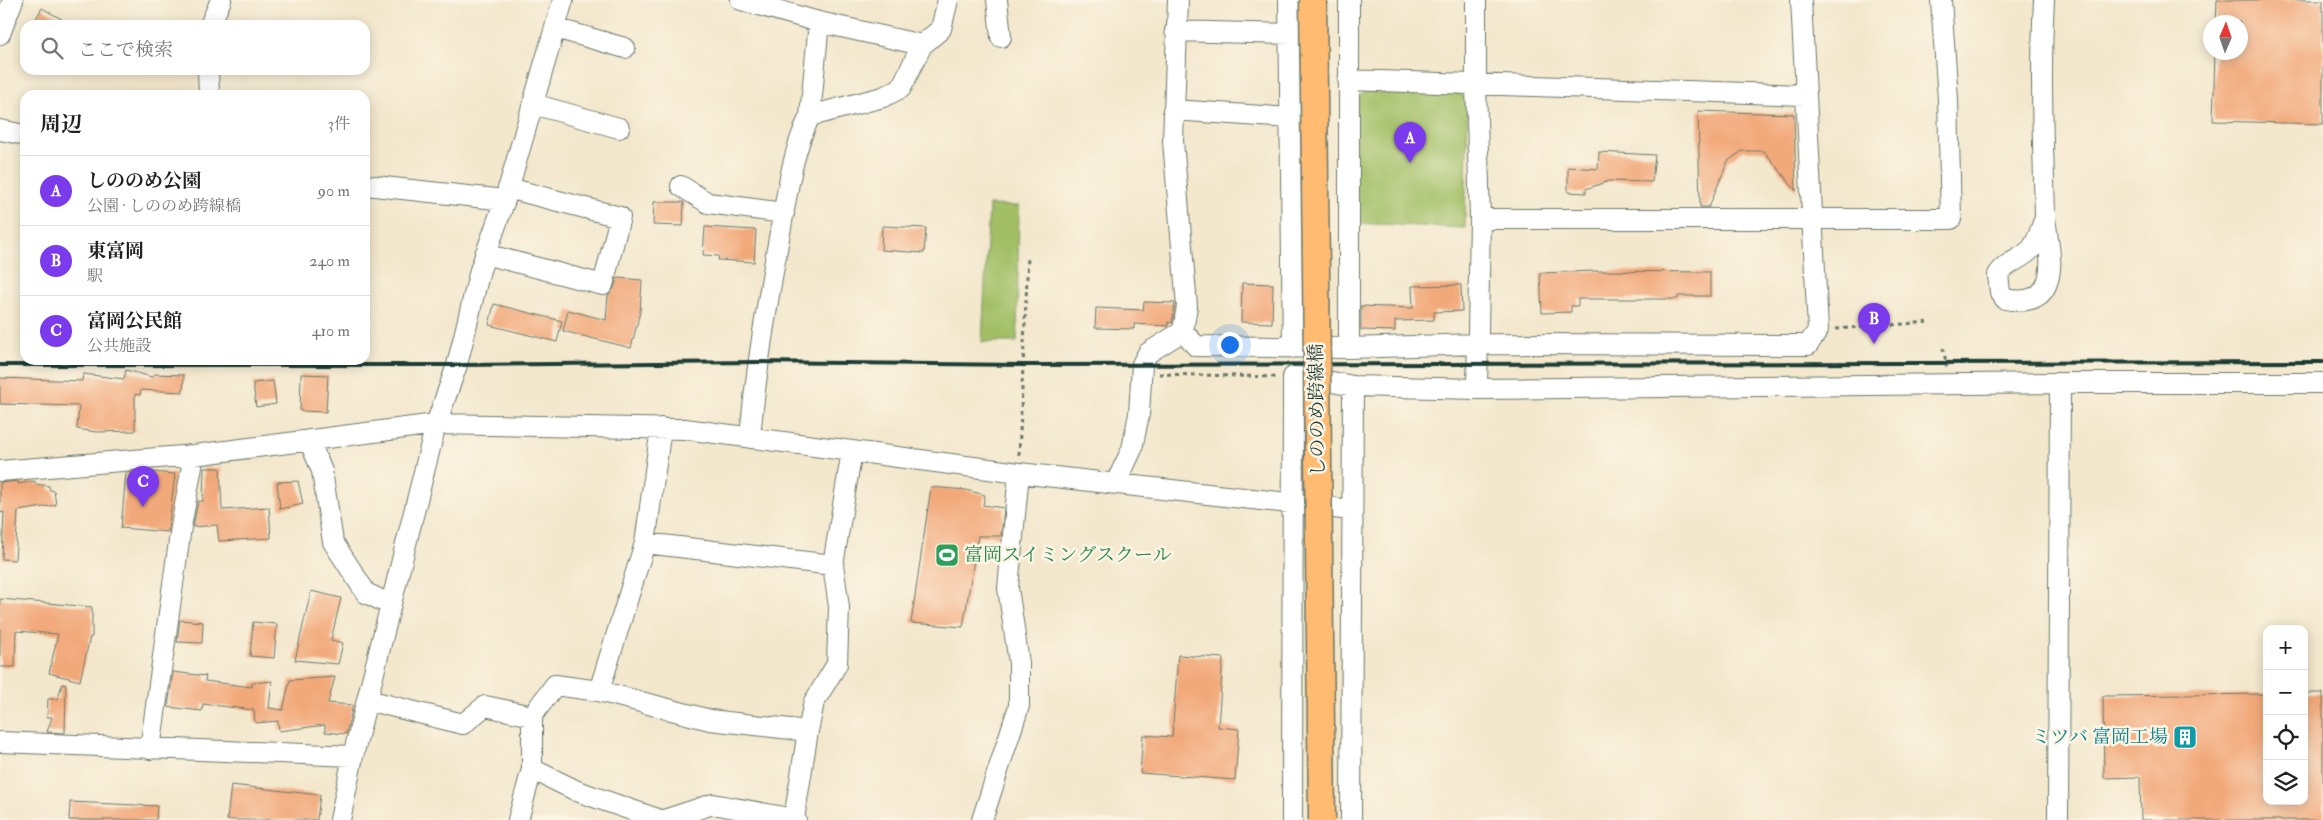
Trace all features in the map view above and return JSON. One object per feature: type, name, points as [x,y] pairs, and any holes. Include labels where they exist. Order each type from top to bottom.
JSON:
[{"type":"main road","name":"しののめ跨線橋","points":[[1313,0],[1322,820]]},
{"type":"street","points":[[0,34],[13,0]]},
{"type":"street","points":[[212,20],[221,0]]},
{"type":"street","points":[[340,820],[353,756],[436,424],[457,365],[485,254],[506,194],[563,0]]},
{"type":"street","points":[[741,0],[769,4],[819,22],[922,45]]},
{"type":"street","points":[[810,116],[882,97],[901,88],[922,45],[941,29],[948,0]]},
{"type":"street","points":[[997,0],[1001,37]]},
{"type":"street","points":[[1116,483],[1132,449],[1139,414],[1142,364],[1148,353],[1183,331],[1188,306],[1172,141],[1175,31],[1178,0]]},
{"type":"street","points":[[1289,0],[1291,34],[1292,348]]},
{"type":"street","points":[[1349,0],[1349,348]]},
{"type":"street","points":[[1476,0],[1476,85],[1480,219],[1477,389]]},
{"type":"street","points":[[1183,331],[1196,346],[1292,348],[1478,344],[1808,344],[1818,330],[1801,0]]},
{"type":"street","points":[[1480,219],[1950,219],[1948,99],[1941,0]]},
{"type":"street","points":[[2044,0],[2041,46],[2045,218]]},
{"type":"street","points":[[750,438],[757,362],[793,161],[810,116],[819,22]]},
{"type":"street","points":[[555,28],[625,48]]},
{"type":"street","points":[[1175,31],[1291,34]]},
{"type":"street","points":[[208,75],[209,90]]},
{"type":"street","points":[[1348,80],[1806,95]]},
{"type":"street","points":[[532,104],[620,128]]},
{"type":"street","points":[[1173,110],[1291,118]]},
{"type":"street","points":[[0,130],[20,134]]},
{"type":"street","points":[[370,185],[506,194],[620,217],[603,285],[485,254]]},
{"type":"street","points":[[681,186],[708,203],[784,213]]},
{"type":"street","points":[[1292,820],[1293,377],[1312,378],[1353,386],[1477,389],[2060,383],[2323,383]]},
{"type":"street","points":[[2058,820],[2060,383]]},
{"type":"street","points":[[1351,820],[1353,386]]},
{"type":"street","points":[[0,471],[194,455],[436,424],[661,428],[852,451],[1019,474],[1116,483],[1351,510]]},
{"type":"street","points":[[598,691],[645,543],[661,428]]},
{"type":"street","points":[[309,440],[322,471],[333,542],[366,593],[391,605]]},
{"type":"street","points":[[532,769],[576,791],[662,820],[713,804],[795,819],[814,702],[837,664],[839,606],[833,565],[852,451]]},
{"type":"street","points":[[150,749],[181,527],[194,455]]},
{"type":"street","points":[[982,820],[1019,706],[1019,663],[1008,588],[1019,474]]},
{"type":"street","points":[[645,543],[833,565]]},
{"type":"street","points":[[518,820],[532,769],[532,716],[555,685],[598,691],[710,720],[808,731]]},
{"type":"street","points":[[367,700],[463,724],[485,706],[532,716]]},
{"type":"street","points":[[0,742],[353,756]]},
{"type":"path","points":[[1019,474],[1028,256]]},
{"type":"path","points":[[1818,330],[1930,322]]},
{"type":"path","points":[[1141,373],[1293,377]]},
{"type":"green space","points":[[1364,92],[1459,92],[1468,102],[1465,228],[1353,223],[1353,103]]},
{"type":"green space","points":[[989,205],[1019,206],[1017,342],[982,342]]},
{"type":"building","points":[[2217,0],[2323,0],[2323,124],[2213,121],[2215,60],[2248,60],[2248,15],[2216,15]]},
{"type":"building","points":[[42,8],[63,20],[35,20]]},
{"type":"building","points":[[1698,111],[1794,114],[1796,191],[1764,151],[1742,151],[1728,161],[1709,207],[1700,207]]},
{"type":"building","points":[[1599,152],[1655,155],[1652,182],[1609,181],[1586,189],[1586,193],[1568,192],[1568,167],[1598,169]]},
{"type":"building","points":[[654,202],[684,202],[683,226],[653,225]]},
{"type":"building","points":[[882,226],[926,228],[924,253],[881,250]]},
{"type":"building","points":[[705,227],[756,230],[754,262],[718,260],[719,256],[703,255]]},
{"type":"building","points":[[1595,271],[1710,272],[1710,296],[1678,296],[1678,299],[1578,299],[1578,306],[1571,306],[1571,312],[1542,313],[1540,273]]},
{"type":"building","points":[[617,278],[642,280],[640,312],[631,348],[563,331],[568,310],[606,320],[608,296],[614,288]]},
{"type":"building","points":[[1242,283],[1273,284],[1272,323],[1241,322]]},
{"type":"building","points":[[1461,285],[1462,311],[1434,312],[1434,320],[1395,321],[1395,331],[1361,330],[1361,306],[1413,308],[1412,286]]},
{"type":"building","points":[[1144,302],[1175,303],[1172,323],[1168,322],[1168,326],[1134,324],[1134,329],[1095,328],[1096,308],[1143,310]]},
{"type":"building","points":[[494,304],[562,321],[557,342],[489,325]]},
{"type":"building","points":[[126,370],[152,377],[153,374],[184,375],[183,392],[141,390],[140,395],[135,394],[135,431],[96,432],[77,429],[79,406],[0,404],[0,378],[82,381],[83,374],[124,379]]},
{"type":"building","points":[[301,374],[328,375],[326,412],[300,411]]},
{"type":"building","points":[[273,381],[276,404],[256,407],[253,383]]},
{"type":"building","points":[[204,468],[220,468],[222,510],[269,507],[271,538],[219,541],[217,525],[193,527],[198,501],[203,501]]},
{"type":"building","points":[[142,471],[175,474],[168,532],[121,528],[126,473]]},
{"type":"building","points":[[18,481],[18,484],[35,481],[35,484],[49,486],[50,490],[54,491],[56,505],[18,511],[15,560],[2,559],[4,512],[0,513],[0,483]]},
{"type":"building","points":[[298,481],[303,504],[280,509],[277,482]]},
{"type":"building","points":[[931,487],[966,490],[985,495],[983,505],[1004,508],[1001,536],[978,536],[963,627],[911,623]]},
{"type":"building","points":[[311,591],[341,598],[331,640],[343,643],[338,664],[295,660]]},
{"type":"building","points":[[0,599],[92,607],[92,637],[90,637],[80,681],[49,673],[58,634],[16,631],[15,667],[0,667]]},
{"type":"building","points":[[180,620],[203,622],[202,643],[177,642]]},
{"type":"building","points":[[253,622],[277,624],[274,658],[250,656]]},
{"type":"building","points":[[1178,655],[1223,658],[1218,727],[1239,729],[1235,780],[1140,773],[1143,735],[1172,737]]},
{"type":"building","points":[[173,672],[206,676],[205,681],[252,687],[252,683],[272,681],[269,708],[283,710],[290,680],[335,677],[328,703],[353,705],[346,734],[325,732],[325,725],[279,731],[278,721],[255,723],[254,710],[203,704],[202,711],[168,707]]},
{"type":"building","points":[[62,684],[66,685],[65,733],[47,732],[52,717],[47,717],[48,699],[58,699]]},
{"type":"building","name":"ミツバ 富岡工場","points":[[2308,693],[2323,693],[2323,820],[2141,820],[2140,777],[2104,778],[2103,696],[2263,694],[2263,805],[2308,805]]},
{"type":"building","points":[[231,785],[320,795],[317,820],[227,820]]},
{"type":"building","points":[[70,802],[157,806],[156,820],[69,820]]},
{"type":"railway","points":[[0,365],[457,365],[757,362],[1022,365],[2323,362]]},
{"type":"place","name":"しののめ公園","points":[[1410,163]]},
{"type":"place","name":"東富岡","points":[[1874,344]]},
{"type":"place","name":"富岡公民館","points":[[143,507]]},
{"type":"place","name":"富岡スイミングスクール","points":[[947,555]]},
{"type":"place","name":"ミツバ 富岡工場","points":[[2185,737]]}]
